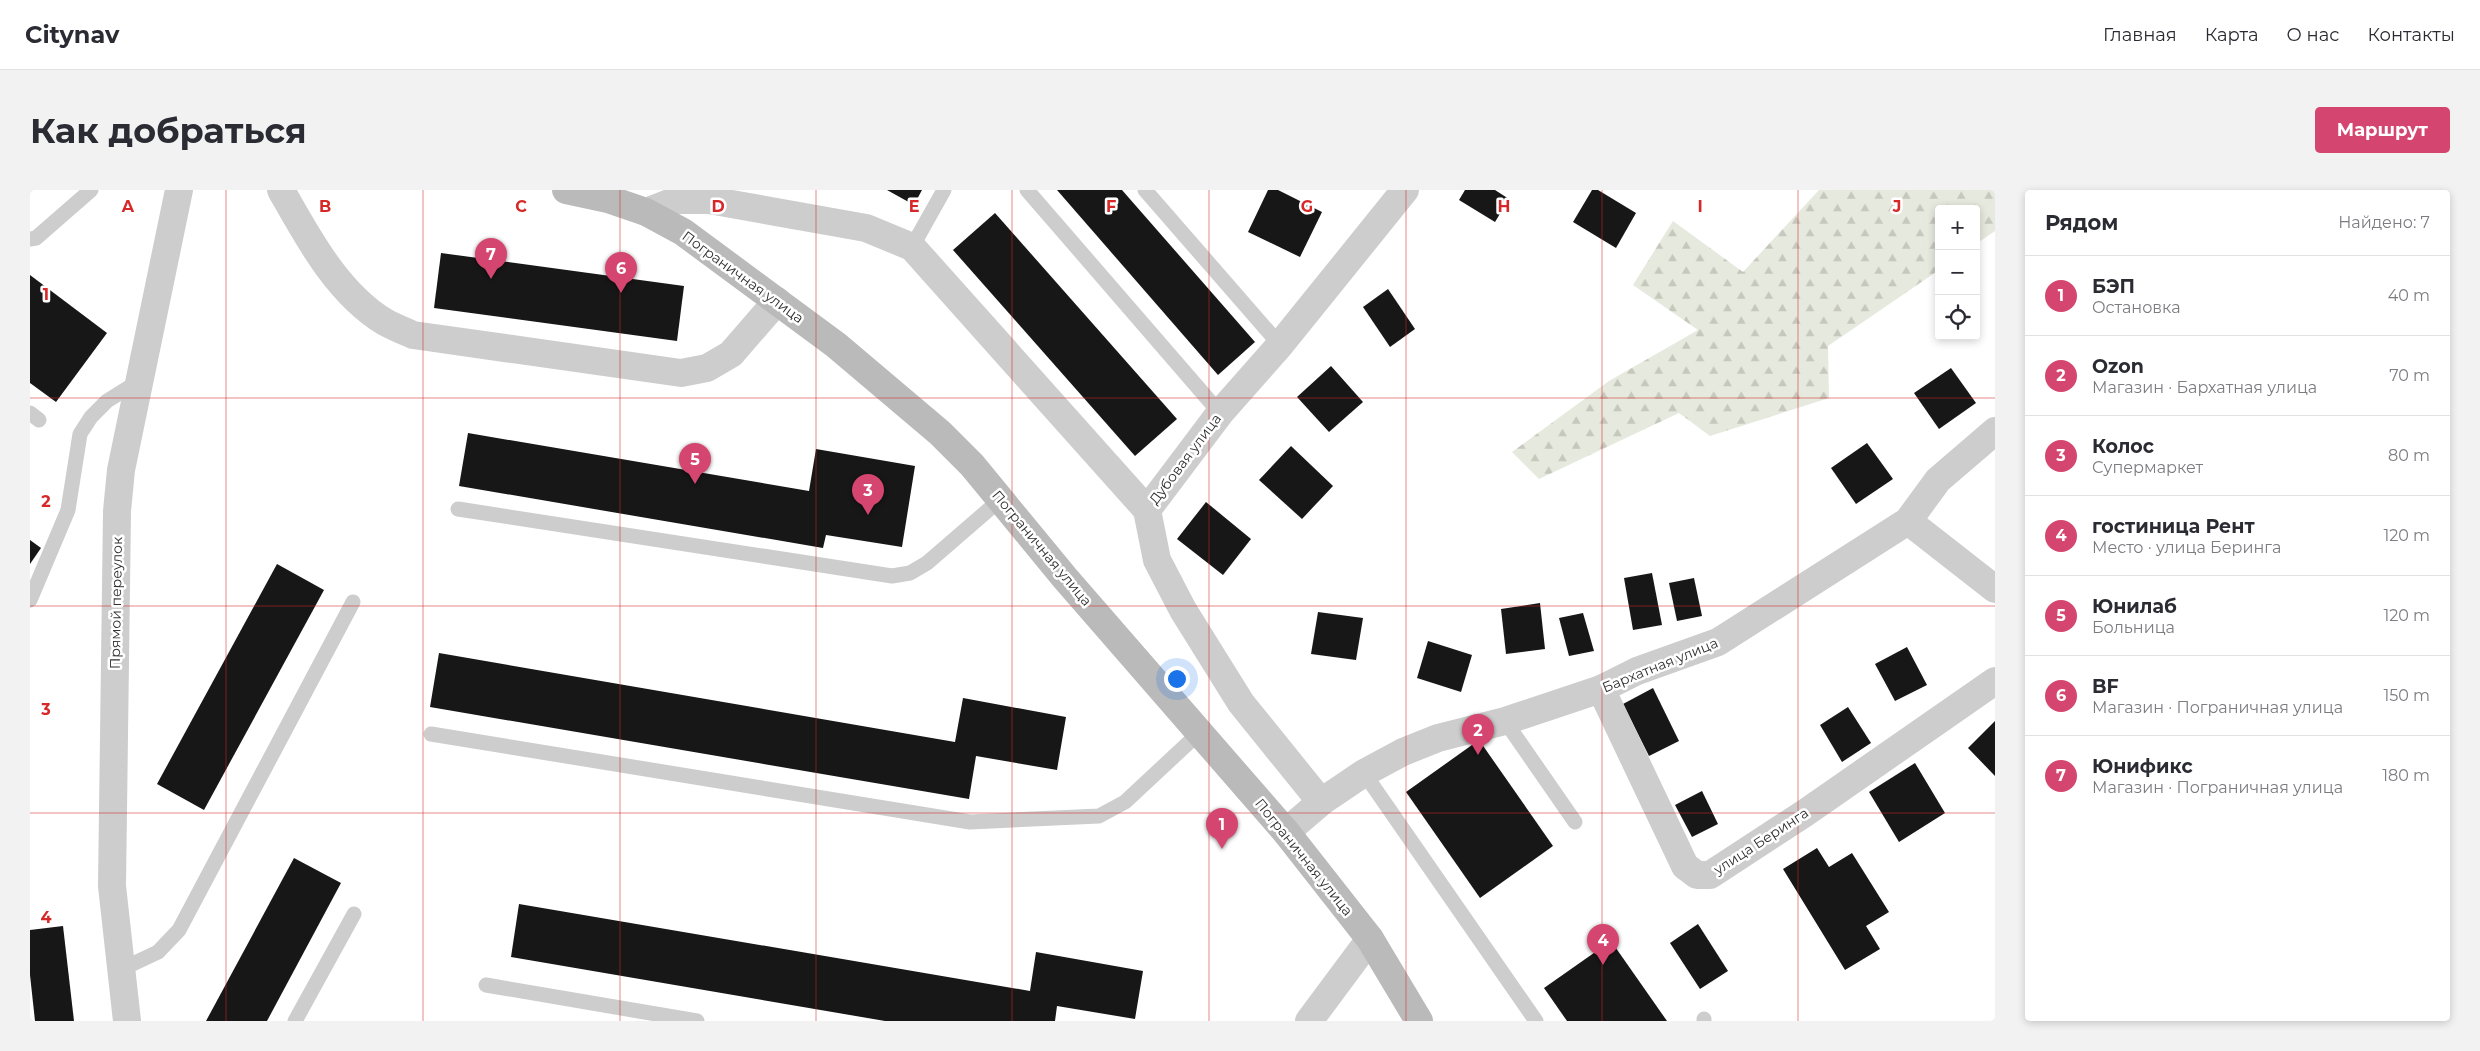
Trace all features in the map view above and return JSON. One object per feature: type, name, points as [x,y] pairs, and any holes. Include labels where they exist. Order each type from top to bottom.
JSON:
[{"type":"main road","name":"Пограничная улица","points":[[566,190],[608,198],[646,212],[683,232],[836,345],[940,433],[1002,500],[1065,578],[1286,832],[1370,939],[1419,1021]]},
{"type":"street","name":"Прямой переулок","points":[[127,1021],[112,886],[117,510],[121,470],[179,190]]},
{"type":"street","points":[[281,190],[317,253],[358,301],[384,321],[413,335],[681,373],[707,368],[731,354],[777,300]]},
{"type":"street","name":"Дубовая улица","points":[[1321,802],[1241,703],[1183,610],[1157,560],[1147,510],[1220,413],[1280,344],[1405,190]]},
{"type":"street","points":[[646,212],[677,200],[709,200],[866,228],[912,247],[1147,510]]},
{"type":"street","name":"Бархатная улица","points":[[1286,832],[1321,802],[1364,773],[1403,752],[1438,738],[1505,721],[1601,690],[1636,671],[1718,642],[1908,521],[1938,480],[1995,431]]},
{"type":"street","points":[[1908,521],[1995,589]]},
{"type":"street","name":"улица Беринга","points":[[1601,690],[1685,866],[1697,875],[1710,875],[1805,813],[1995,681]]},
{"type":"street","points":[[1309,1021],[1370,939]]},
{"type":"lane","points":[[30,239],[36,238],[91,190]]},
{"type":"lane","points":[[912,247],[944,190]]},
{"type":"lane","points":[[1027,190],[1220,413]]},
{"type":"lane","points":[[1145,190],[1280,344]]},
{"type":"lane","points":[[30,600],[68,510],[80,434],[91,417],[107,401],[139,381]]},
{"type":"lane","points":[[458,509],[892,576],[910,573],[927,563],[1002,500]]},
{"type":"lane","points":[[122,969],[158,952],[179,930],[354,602]]},
{"type":"lane","points":[[1505,721],[1575,822]]},
{"type":"lane","points":[[431,734],[970,822],[1099,816],[1125,802],[1199,733]]},
{"type":"lane","points":[[1364,773],[1536,1021]]},
{"type":"lane","points":[[295,1021],[354,914]]},
{"type":"lane","points":[[486,985],[697,1021]]},
{"type":"green space","points":[[1819,190],[1995,190],[1995,231],[1980,241],[1980,205],[1935,205],[1935,273],[1828,346],[1829,398],[1710,436],[1679,413],[1539,479],[1512,452],[1609,381],[1698,330],[1633,285],[1673,221],[1743,272]]},
{"type":"building","points":[[887,190],[922,190],[914,205]]},
{"type":"building","points":[[1057,190],[1122,190],[1255,342],[1218,375]]},
{"type":"building","points":[[1268,190],[1278,190],[1322,212],[1300,257],[1248,232]]},
{"type":"building","points":[[1465,190],[1495,190],[1509,199],[1495,222],[1459,200]]},
{"type":"building","points":[[1592,190],[1598,190],[1636,213],[1616,248],[1573,222]]},
{"type":"building","points":[[995,213],[1177,419],[1135,456],[953,250]]},
{"type":"building","points":[[441,253],[684,286],[677,341],[434,308]]},
{"type":"building","points":[[30,275],[107,333],[56,402],[30,383]]},
{"type":"building","points":[[1388,289],[1415,329],[1390,347],[1363,307]]},
{"type":"building","points":[[1331,366],[1363,402],[1329,432],[1297,397]]},
{"type":"building","points":[[1951,368],[1976,403],[1939,429],[1914,393]]},
{"type":"building","points":[[468,433],[809,491],[816,449],[915,466],[902,547],[826,535],[823,548],[459,486]]},
{"type":"building","points":[[1867,443],[1893,479],[1856,504],[1831,468]]},
{"type":"building","points":[[1291,446],[1333,486],[1302,519],[1259,480]]},
{"type":"building","points":[[1206,502],[1251,539],[1223,575],[1177,539]]},
{"type":"building","points":[[30,540],[41,548],[30,564]]},
{"type":"building","points":[[277,564],[324,590],[204,810],[157,784]]},
{"type":"building","points":[[1652,573],[1662,625],[1633,630],[1624,578]]},
{"type":"building","points":[[1694,578],[1702,616],[1677,621],[1669,583]]},
{"type":"building","points":[[1540,603],[1545,649],[1506,654],[1501,609]]},
{"type":"building","points":[[1318,612],[1363,618],[1356,660],[1311,654]]},
{"type":"building","points":[[1583,613],[1594,651],[1569,656],[1559,618]]},
{"type":"building","points":[[1428,641],[1472,655],[1461,692],[1417,678]]},
{"type":"building","points":[[1907,647],[1927,685],[1895,701],[1875,664]]},
{"type":"building","points":[[439,653],[955,742],[963,698],[1066,717],[1057,770],[976,756],[969,799],[430,707]]},
{"type":"building","points":[[1653,688],[1679,741],[1649,756],[1623,704]]},
{"type":"building","points":[[1848,707],[1871,743],[1842,762],[1820,725]]},
{"type":"building","points":[[1995,721],[1995,776],[1968,748]]},
{"type":"building","points":[[1479,740],[1553,846],[1480,898],[1406,792]]},
{"type":"building","points":[[1915,763],[1945,813],[1899,842],[1869,792]]},
{"type":"building","points":[[1702,791],[1718,824],[1692,837],[1675,805]]},
{"type":"building","points":[[1817,848],[1829,867],[1852,853],[1889,912],[1866,926],[1880,949],[1845,970],[1783,869]]},
{"type":"building","points":[[294,858],[341,883],[267,1021],[206,1021]]},
{"type":"building","points":[[519,904],[1030,991],[1036,952],[1143,971],[1135,1019],[1057,1006],[1055,1021],[885,1021],[511,957]]},
{"type":"building","points":[[1698,924],[1728,971],[1700,989],[1670,943]]},
{"type":"building","points":[[63,926],[74,1021],[35,1021],[30,975],[30,930]]},
{"type":"building","points":[[1611,941],[1667,1021],[1567,1021],[1544,988]]},
{"type":"place","name":"Юнификс","points":[[491,279]]},
{"type":"place","name":"BF","points":[[621,293]]},
{"type":"place","name":"Юнилаб","points":[[695,484]]},
{"type":"place","name":"Колос","points":[[868,515]]},
{"type":"place","name":"Ozon","points":[[1478,755]]},
{"type":"place","name":"БЭП","points":[[1222,849]]},
{"type":"place","name":"гостиница Рент","points":[[1603,965]]}]
